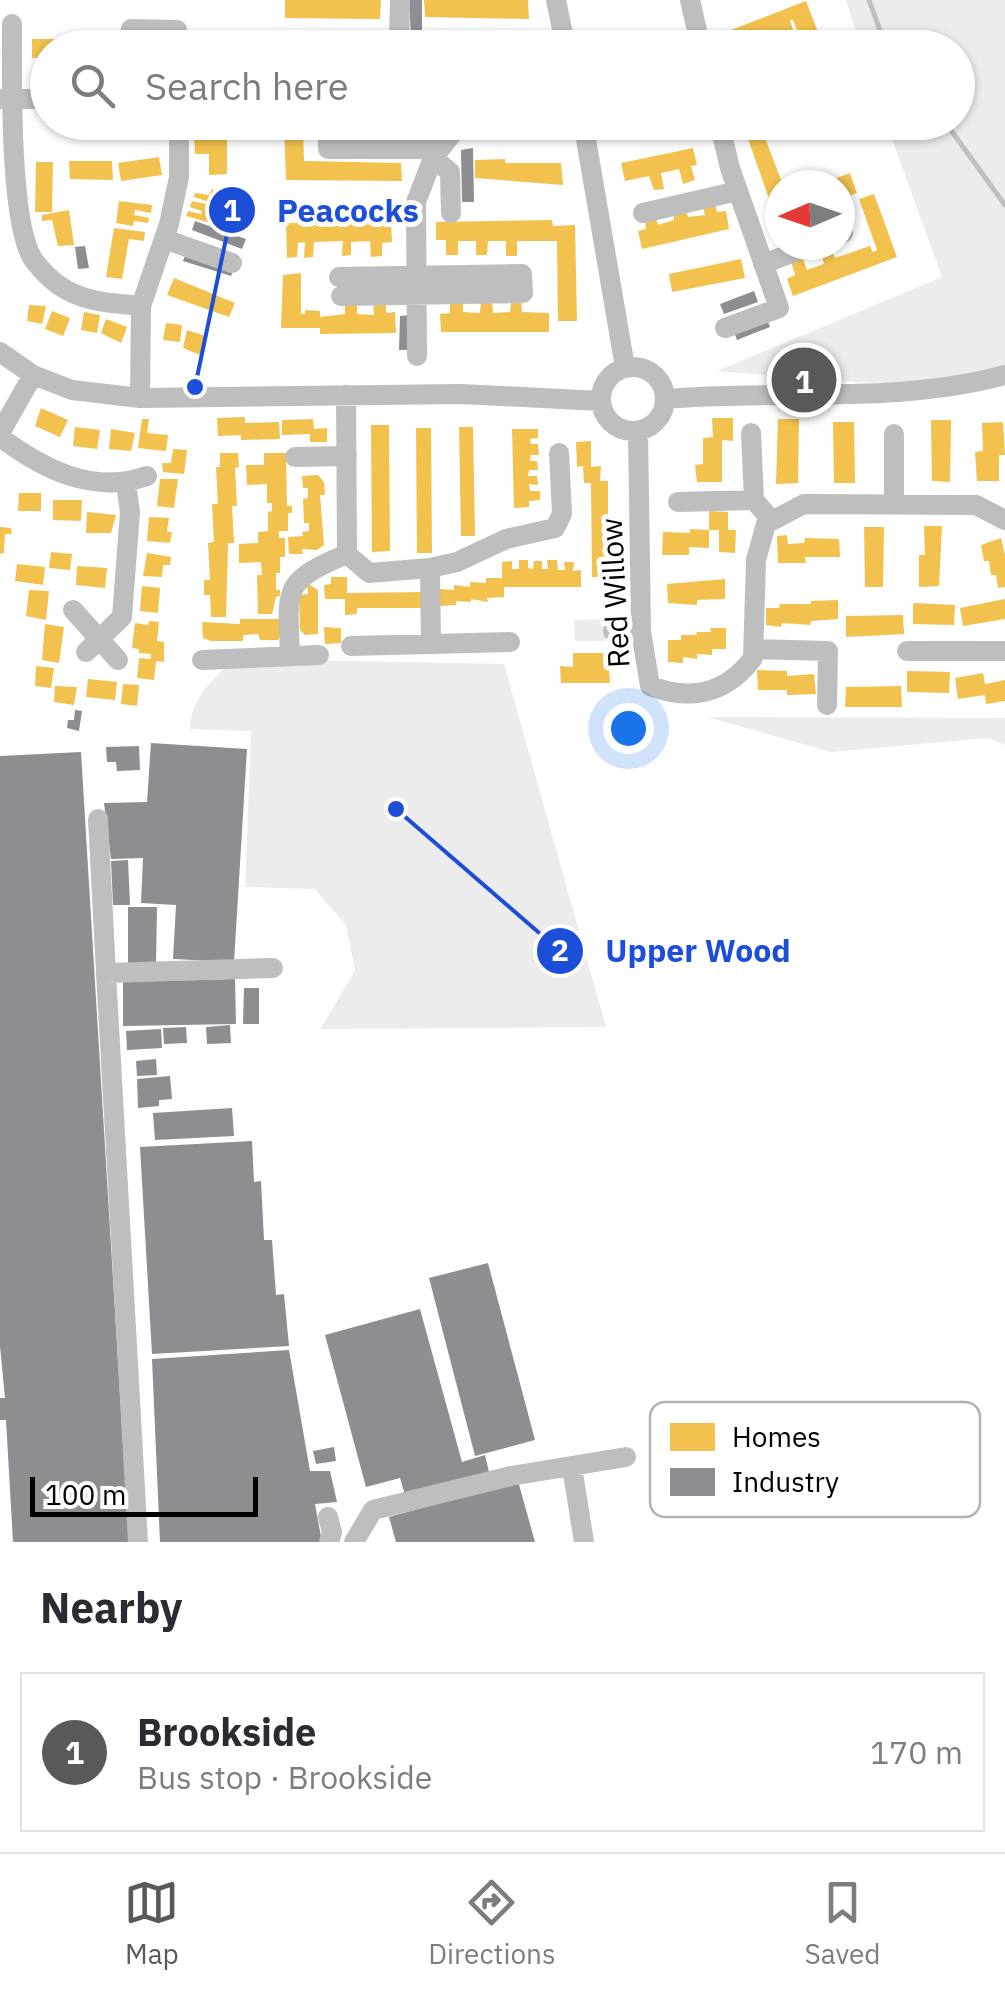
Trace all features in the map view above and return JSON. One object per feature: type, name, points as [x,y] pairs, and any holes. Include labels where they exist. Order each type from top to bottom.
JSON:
[{"type":"street","points":[[399,30],[400,0]]},
{"type":"street","points":[[556,0],[562,30]]},
{"type":"street","points":[[690,0],[697,30]]},
{"type":"street","points":[[12,24],[6,99],[20,219],[32,258],[58,286],[91,301],[141,306]]},
{"type":"street","points":[[131,29],[176,30]]},
{"type":"street","points":[[140,398],[141,306],[164,239],[179,177],[180,140]]},
{"type":"street","points":[[328,140],[328,149],[408,149],[436,154],[450,172],[450,213]]},
{"type":"street","points":[[408,140],[408,149]]},
{"type":"street","points":[[417,356],[416,202],[419,187],[447,140]]},
{"type":"street","points":[[587,140],[625,367]]},
{"type":"street","points":[[724,140],[778,308],[725,328]]},
{"type":"street","points":[[419,187],[450,186]]},
{"type":"street","points":[[643,213],[738,191]]},
{"type":"street","points":[[164,239],[232,263]]},
{"type":"street","points":[[763,264],[774,260]]},
{"type":"street","points":[[340,286],[416,285]]},
{"type":"street","points":[[0,352],[33,375],[72,390],[140,398],[462,394],[600,401]]},
{"type":"street","points":[[625,367],[644,368],[653,373],[660,380],[666,399],[658,420],[638,431],[628,431],[609,421],[600,401],[604,383],[616,370],[625,367]]},
{"type":"street","points":[[33,375],[0,435],[29,458],[60,474],[90,482],[126,484],[147,476]]},
{"type":"street","points":[[666,399],[905,392],[956,387],[1005,376]]},
{"type":"street","points":[[346,395],[348,554],[369,573],[457,562],[506,539],[555,528],[562,514],[559,454]]},
{"type":"street","name":"Red Willow","points":[[638,431],[641,631],[650,686],[675,695],[718,689],[744,670],[756,650]]},
{"type":"street","points":[[752,433],[754,500],[772,521]]},
{"type":"street","points":[[894,434],[894,504]]},
{"type":"street","points":[[295,457],[346,456]]},
{"type":"street","points":[[93,646],[122,617],[130,512],[126,484]]},
{"type":"street","points":[[678,502],[754,500]]},
{"type":"street","points":[[827,706],[828,651],[756,650],[756,560],[766,524],[804,504],[976,505],[1005,520]]},
{"type":"street","points":[[290,656],[288,598],[310,570],[348,554]]},
{"type":"street","points":[[430,568],[431,644]]},
{"type":"street","points":[[73,610],[93,646],[118,660]]},
{"type":"street","points":[[613,631],[641,631]]},
{"type":"street","points":[[351,646],[510,642]]},
{"type":"street","points":[[907,651],[1005,651]]},
{"type":"street","points":[[202,660],[320,655]]},
{"type":"street","points":[[98,818],[138,1542]]},
{"type":"street","points":[[106,973],[273,968]]},
{"type":"street","points":[[354,1542],[372,1510],[511,1476],[626,1457]]},
{"type":"street","points":[[572,1467],[584,1542]]},
{"type":"street","points":[[328,1518],[332,1532],[329,1542]]},
{"type":"shaded area","points":[[846,0],[1005,0],[1005,367],[970,375],[898,382],[717,371],[942,277],[892,140],[975,140],[975,30],[856,30]]},
{"type":"shaded area","points":[[607,619],[606,641],[575,641],[574,620]]},
{"type":"shaded area","points":[[234,659],[504,664],[606,1027],[320,1029],[355,971],[346,925],[315,889],[245,887],[251,731],[190,729],[199,699]]},
{"type":"shaded area","points":[[707,717],[1005,718],[1005,745],[988,738],[831,752]]},
{"type":"building: Homes","points":[[285,0],[381,0],[380,19],[285,18]]},
{"type":"building: Homes","points":[[424,0],[528,0],[529,19],[425,17]]},
{"type":"building: Homes","points":[[806,1],[817,30],[797,30],[790,20],[793,30],[731,30]]},
{"type":"building: Homes","points":[[194,140],[227,140],[227,174],[209,175],[209,154],[195,154]]},
{"type":"building: Homes","points":[[285,140],[303,140],[304,161],[401,163],[402,181],[286,180]]},
{"type":"building: Homes","points":[[748,140],[766,140],[777,170],[765,170],[765,187]]},
{"type":"building: Homes","points":[[693,148],[697,165],[691,166],[695,180],[683,184],[679,169],[661,173],[664,189],[654,190],[649,176],[625,181],[621,163]]},
{"type":"building: Homes","points":[[159,157],[162,175],[121,181],[118,163]]},
{"type":"building: Homes","points":[[505,159],[505,163],[561,163],[563,185],[475,178],[475,160]]},
{"type":"building: Homes","points":[[69,161],[112,161],[113,180],[70,179]]},
{"type":"building: Homes","points":[[36,162],[53,162],[52,212],[35,212]]},
{"type":"building: Homes","points":[[212,189],[229,194],[218,225],[186,216],[188,211],[201,214],[202,211],[190,207],[192,201],[206,204],[194,197],[195,193],[209,195]]},
{"type":"building: Homes","points":[[874,194],[897,257],[793,296],[787,279],[795,275],[791,261],[803,260],[807,270],[824,264],[823,260],[855,260],[855,251],[870,246],[873,252],[877,250],[859,199]]},
{"type":"building: Homes","points":[[714,199],[717,212],[726,211],[729,229],[642,249],[638,231],[646,229],[644,215],[654,212],[658,225],[674,220],[673,209],[684,206],[688,217],[705,215],[702,202]]},
{"type":"building: Homes","points":[[119,201],[152,205],[151,213],[135,210],[134,215],[149,218],[148,223],[116,223]]},
{"type":"building: Homes","points":[[69,210],[74,245],[58,246],[52,220],[42,221],[42,215]]},
{"type":"building: Homes","points":[[552,220],[553,226],[575,225],[577,321],[558,321],[557,241],[517,241],[517,256],[506,256],[506,241],[488,241],[487,255],[476,255],[476,241],[458,241],[458,255],[446,255],[446,240],[436,240],[436,222]]},
{"type":"building: Homes","points":[[391,222],[392,242],[382,243],[382,256],[371,257],[370,241],[351,242],[351,255],[342,256],[343,241],[314,242],[313,257],[304,258],[305,242],[298,243],[297,257],[287,258],[286,223]]},
{"type":"building: Homes","points":[[114,228],[145,232],[144,241],[129,239],[122,279],[106,277]]},
{"type":"building: Homes","points":[[741,259],[745,278],[672,292],[669,274]]},
{"type":"building: Homes","points":[[301,273],[301,314],[305,310],[320,311],[320,317],[345,314],[345,302],[357,302],[357,314],[374,315],[373,301],[386,301],[386,313],[395,312],[396,333],[320,334],[320,328],[281,328],[283,275]]},
{"type":"building: Homes","points":[[174,278],[235,303],[229,317],[167,295]]},
{"type":"building: Homes","points":[[521,299],[522,312],[549,313],[549,332],[441,332],[440,314],[450,313],[450,301],[463,301],[463,312],[480,313],[481,300],[492,300],[493,313],[510,312],[511,301]]},
{"type":"building: Homes","points":[[29,305],[46,306],[42,324],[27,321]]},
{"type":"building: Homes","points":[[52,311],[70,318],[63,336],[45,329]]},
{"type":"building: Homes","points":[[84,312],[100,315],[97,333],[81,330]]},
{"type":"building: Homes","points":[[106,319],[127,327],[121,343],[101,333]]},
{"type":"building: Homes","points":[[166,323],[182,325],[180,342],[163,340]]},
{"type":"building: Homes","points":[[187,330],[206,336],[203,356],[183,348]]},
{"type":"building: Homes","points":[[41,408],[68,420],[60,437],[35,426]]},
{"type":"building: Homes","points":[[245,417],[245,423],[279,422],[280,439],[218,436],[217,418]]},
{"type":"building: Homes","points":[[712,418],[733,418],[733,441],[722,440],[722,482],[697,482],[695,465],[703,464],[703,438],[713,437]]},
{"type":"building: Homes","points":[[142,419],[149,419],[147,433],[168,435],[166,451],[138,448]]},
{"type":"building: Homes","points":[[313,419],[314,429],[327,428],[327,442],[310,442],[310,434],[282,435],[282,420]]},
{"type":"building: Homes","points":[[778,419],[799,419],[798,483],[776,484]]},
{"type":"building: Homes","points":[[931,420],[951,420],[950,482],[932,481]]},
{"type":"building: Homes","points":[[833,422],[854,422],[855,483],[834,483]]},
{"type":"building: Homes","points":[[1003,422],[1005,455],[999,455],[999,481],[977,481],[975,452],[983,451],[982,423]]},
{"type":"building: Homes","points":[[371,425],[389,425],[390,551],[372,552]]},
{"type":"building: Homes","points":[[75,427],[100,430],[97,449],[73,446]]},
{"type":"building: Homes","points":[[459,427],[473,427],[475,536],[461,536]]},
{"type":"building: Homes","points":[[416,428],[431,428],[432,553],[417,553]]},
{"type":"building: Homes","points":[[111,429],[135,433],[131,451],[109,449]]},
{"type":"building: Homes","points":[[512,429],[538,429],[538,438],[530,439],[531,444],[538,444],[539,455],[531,455],[530,461],[537,461],[538,470],[529,470],[528,476],[537,476],[538,485],[529,484],[530,491],[540,491],[540,500],[529,501],[529,507],[514,508]]},
{"type":"building: Homes","points":[[591,441],[591,467],[601,466],[600,481],[608,481],[608,577],[592,577],[591,483],[584,483],[583,466],[577,467],[576,442]]},
{"type":"building: Homes","points":[[173,449],[187,450],[184,474],[163,472],[162,463],[171,463]]},
{"type":"building: Homes","points":[[220,453],[238,453],[237,506],[232,506],[234,543],[228,543],[226,617],[211,617],[210,595],[204,595],[204,580],[210,580],[208,543],[214,542],[212,504],[218,504],[216,467],[220,467]]},
{"type":"building: Homes","points":[[264,453],[286,453],[287,506],[292,506],[288,531],[279,531],[279,538],[285,538],[285,557],[280,557],[280,573],[276,573],[280,596],[276,597],[272,614],[258,614],[257,575],[262,575],[261,562],[239,563],[239,544],[258,543],[258,532],[268,531],[272,503],[267,503],[267,484],[247,485],[246,465],[264,465]]},
{"type":"building: Homes","points":[[318,475],[324,482],[325,495],[320,495],[324,545],[317,550],[302,549],[303,554],[289,554],[288,537],[303,536],[302,532],[309,531],[309,523],[304,523],[303,499],[308,498],[308,488],[303,488],[302,476]]},
{"type":"building: Homes","points":[[160,479],[178,479],[174,508],[157,506]]},
{"type":"building: Homes","points":[[19,493],[41,493],[41,511],[18,511]]},
{"type":"building: Homes","points":[[53,500],[82,500],[81,521],[53,520]]},
{"type":"building: Homes","points":[[709,511],[728,512],[728,530],[736,530],[735,553],[719,552],[719,530],[709,530]]},
{"type":"building: Homes","points":[[87,512],[116,515],[111,533],[86,533]]},
{"type":"building: Homes","points":[[149,517],[169,518],[170,543],[147,541]]},
{"type":"building: Homes","points":[[924,526],[942,526],[939,586],[919,587],[919,555],[925,555]]},
{"type":"building: Homes","points":[[0,527],[11,528],[12,534],[5,534],[4,553],[0,554]]},
{"type":"building: Homes","points":[[864,527],[884,527],[883,587],[865,587]]},
{"type":"building: Homes","points":[[690,529],[709,530],[709,548],[689,547],[689,555],[662,555],[663,532],[690,533]]},
{"type":"building: Homes","points":[[787,535],[788,544],[804,543],[805,538],[839,539],[840,557],[805,557],[806,563],[778,563],[777,536]]},
{"type":"building: Homes","points":[[1001,538],[1005,587],[998,588],[989,561],[984,561],[981,545]]},
{"type":"building: Homes","points":[[51,552],[72,554],[70,570],[49,568]]},
{"type":"building: Homes","points":[[147,553],[171,557],[170,565],[163,565],[162,577],[143,576]]},
{"type":"building: Homes","points":[[519,560],[528,560],[528,568],[533,569],[534,561],[542,561],[542,569],[548,569],[547,560],[557,560],[558,570],[565,570],[564,562],[574,562],[573,571],[581,570],[581,587],[504,587],[504,597],[487,598],[488,602],[471,599],[440,606],[439,589],[454,590],[454,585],[470,587],[470,582],[502,578],[502,562],[512,561],[512,569],[519,569]]},
{"type":"building: Homes","points":[[17,564],[45,567],[43,585],[15,581]]},
{"type":"building: Homes","points":[[77,566],[107,568],[105,588],[76,585]]},
{"type":"building: Homes","points":[[331,577],[347,577],[347,593],[425,592],[426,608],[357,608],[357,614],[345,615],[345,599],[325,599],[324,585],[331,584]]},
{"type":"building: Homes","points":[[725,579],[725,599],[697,600],[697,605],[668,603],[667,584]]},
{"type":"building: Homes","points":[[307,583],[318,590],[318,634],[305,635],[300,630],[299,595],[308,594]]},
{"type":"building: Homes","points":[[142,586],[160,588],[158,613],[140,611]]},
{"type":"building: Homes","points":[[29,590],[49,591],[46,620],[26,616]]},
{"type":"building: Homes","points":[[1005,599],[1005,619],[963,626],[960,608]]},
{"type":"building: Homes","points":[[838,600],[838,619],[811,621],[810,625],[766,625],[766,608]]},
{"type":"building: Homes","points":[[913,603],[955,605],[954,625],[913,624]]},
{"type":"building: Homes","points":[[903,615],[904,634],[846,637],[846,616]]},
{"type":"building: Homes","points":[[240,619],[279,619],[282,633],[278,640],[260,640],[258,634],[243,635],[243,641],[203,638],[202,622],[240,624]]},
{"type":"building: Homes","points":[[149,621],[159,622],[157,641],[164,642],[164,662],[156,661],[154,680],[137,678],[139,658],[151,659],[151,654],[132,648],[135,623],[148,625]]},
{"type":"building: Homes","points":[[45,624],[64,627],[59,663],[42,660]]},
{"type":"building: Homes","points":[[324,627],[341,628],[341,643],[325,644]]},
{"type":"building: Homes","points":[[710,628],[726,628],[726,649],[712,649],[712,655],[697,654],[697,659],[683,657],[683,663],[668,662],[668,640],[711,632]]},
{"type":"building: Homes","points":[[573,653],[608,653],[610,683],[561,683],[560,666],[573,667]]},
{"type":"building: Homes","points":[[36,666],[54,668],[51,688],[35,686]]},
{"type":"building: Homes","points":[[757,670],[787,671],[787,676],[814,674],[816,694],[758,690]]},
{"type":"building: Homes","points":[[907,671],[950,672],[949,693],[907,692]]},
{"type":"building: Homes","points":[[983,673],[985,684],[1005,680],[1005,701],[986,704],[985,695],[958,699],[955,678]]},
{"type":"building: Homes","points":[[88,679],[117,682],[115,700],[86,697]]},
{"type":"building: Homes","points":[[123,684],[139,685],[137,706],[121,704]]},
{"type":"building: Homes","points":[[55,686],[77,687],[74,705],[54,702]]},
{"type":"building: Homes","points":[[901,686],[902,707],[845,707],[846,687]]},
{"type":"building: Industry","points":[[409,0],[422,0],[422,30],[411,30]]},
{"type":"building: Industry","points":[[473,148],[474,202],[462,202],[461,150]]},
{"type":"building: Industry","points":[[195,221],[246,239],[242,249],[192,230]]},
{"type":"building: Industry","points":[[85,246],[89,268],[78,269],[75,247]]},
{"type":"building: Industry","points":[[188,248],[235,265],[231,276],[183,261]]},
{"type":"building: Industry","points":[[754,291],[758,302],[724,314],[720,304]]},
{"type":"building: Industry","points":[[411,315],[412,350],[399,350],[400,316]]},
{"type":"building: Industry","points":[[766,316],[770,327],[737,340],[733,329]]},
{"type":"building: Industry","points":[[75,710],[82,711],[79,731],[67,728],[68,720],[74,720]]},
{"type":"building: Industry","points":[[151,743],[247,749],[234,962],[173,959],[176,905],[141,903],[143,858],[111,859],[104,803],[147,802]]},
{"type":"building: Industry","points":[[139,746],[140,770],[117,771],[116,762],[107,762],[106,747]]},
{"type":"building: Industry","points":[[81,752],[129,1542],[13,1542],[6,1420],[0,1420],[0,1398],[5,1398],[0,1346],[0,756]]},
{"type":"building: Industry","points":[[128,860],[130,905],[113,905],[111,861]]},
{"type":"building: Industry","points":[[128,907],[157,907],[156,963],[128,963]]},
{"type":"building: Industry","points":[[235,979],[236,1024],[123,1026],[123,982]]},
{"type":"building: Industry","points":[[244,988],[259,988],[259,1024],[243,1024]]},
{"type":"building: Industry","points":[[230,1025],[231,1043],[207,1044],[206,1027]]},
{"type":"building: Industry","points":[[186,1027],[187,1043],[164,1044],[163,1028]]},
{"type":"building: Industry","points":[[161,1029],[162,1048],[127,1050],[126,1031]]},
{"type":"building: Industry","points":[[156,1059],[157,1075],[137,1076],[136,1061]]},
{"type":"building: Industry","points":[[170,1076],[172,1099],[159,1100],[159,1106],[138,1108],[137,1079]]},
{"type":"building: Industry","points":[[232,1108],[234,1136],[155,1140],[153,1113]]},
{"type":"building: Industry","points":[[252,1141],[254,1182],[261,1181],[264,1240],[272,1240],[276,1295],[284,1294],[289,1346],[152,1354],[140,1147]]},
{"type":"building: Industry","points":[[488,1263],[535,1440],[475,1456],[429,1278]]},
{"type":"building: Industry","points":[[420,1309],[462,1462],[485,1455],[489,1472],[405,1495],[400,1478],[366,1487],[325,1335]]},
{"type":"building: Industry","points":[[289,1350],[310,1471],[330,1471],[337,1502],[315,1504],[322,1542],[160,1542],[152,1359]]},
{"type":"building: Industry","points":[[334,1447],[336,1461],[316,1464],[313,1451]]},
{"type":"building: Industry","points":[[518,1481],[535,1542],[396,1542],[389,1517]]},
{"type":"waterway","points":[[869,0],[880,30]]},
{"type":"waterway","points":[[958,140],[1005,205]]},
{"type":"place","name":"Brookside","points":[[804,380]]},
{"type":"place","name":"Peacocks","points":[[195,387]]},
{"type":"place","name":"Upper Wood","points":[[396,809]]}]
